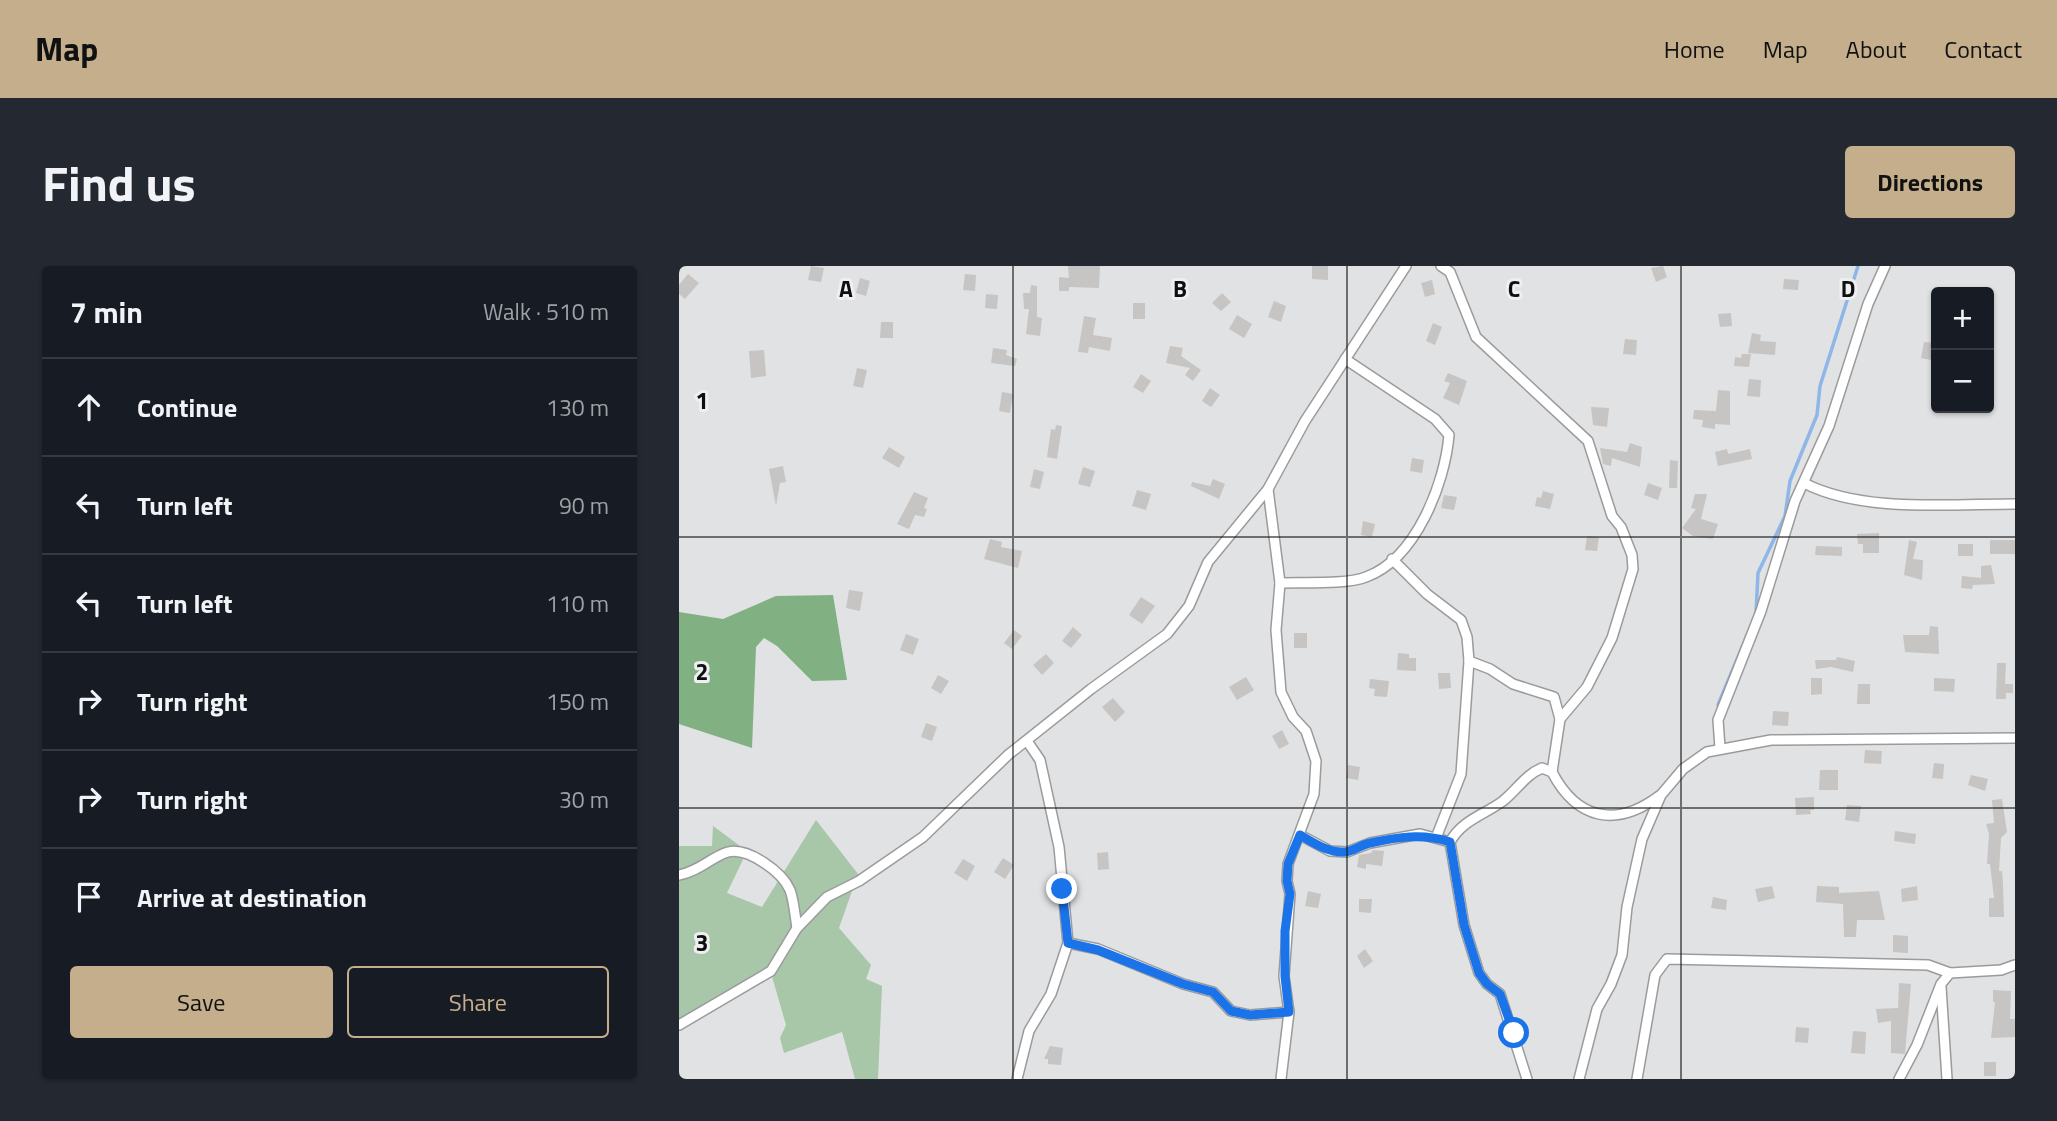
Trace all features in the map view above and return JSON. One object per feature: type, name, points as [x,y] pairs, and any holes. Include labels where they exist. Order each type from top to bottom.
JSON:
[{"type":"street","points":[[679,1025],[771,971],[797,928],[827,897],[859,881],[923,837],[947,811],[1027,741],[1091,689],[1167,634],[1189,606],[1207,562],[1268,489],[1345,359],[1406,266]]},
{"type":"street","points":[[1441,266],[1450,272],[1476,337],[1588,441],[1612,516],[1621,527],[1632,555],[1633,569],[1612,638],[1587,687],[1560,719]]},
{"type":"street","points":[[1720,748],[1718,720],[1761,611],[1795,500],[1829,426],[1868,304],[1885,266]]},
{"type":"street","points":[[1280,583],[1361,579],[1392,559],[1430,512],[1449,435],[1435,419],[1345,359]]},
{"type":"street","points":[[1804,483],[1820,491],[1885,503],[2015,504]]},
{"type":"street","points":[[1268,489],[1280,583],[1276,630],[1281,692],[1293,717],[1305,731],[1316,761],[1314,794],[1288,864],[1287,881],[1290,894],[1285,931],[1285,976],[1289,1012],[1280,1079]]},
{"type":"street","points":[[1392,559],[1427,594],[1461,620],[1467,637],[1469,661],[1461,774],[1436,838]]},
{"type":"street","points":[[1469,661],[1490,669],[1513,684],[1554,697],[1560,719],[1552,772],[1563,793],[1574,804],[1602,814],[1625,816],[1661,795]]},
{"type":"street","points":[[1579,1079],[1597,1009],[1611,984],[1622,955],[1627,907],[1642,839],[1661,795],[1683,769],[1707,752],[1772,740],[2015,738]]},
{"type":"street","points":[[1017,1079],[1029,1031],[1051,994],[1068,943],[1059,847],[1040,760],[1027,741]]},
{"type":"street","points":[[1527,1079],[1500,994],[1487,984],[1479,973],[1468,937],[1450,842],[1456,831],[1505,799],[1532,772],[1542,768],[1552,772]]},
{"type":"street","points":[[1300,835],[1330,851],[1347,852],[1370,843],[1420,834],[1450,842]]},
{"type":"street","points":[[679,875],[697,871],[728,852],[745,854],[778,874],[790,890],[797,928]]},
{"type":"street","points":[[1068,943],[1098,950],[1183,984],[1213,992],[1231,1011],[1250,1015],[1289,1012]]},
{"type":"street","points":[[1637,1079],[1655,975],[1667,959],[1929,965],[1950,973],[2001,970],[2015,965]]},
{"type":"street","points":[[1899,1079],[1917,1045],[1941,984],[1950,973]]},
{"type":"street","points":[[1941,984],[1947,1079]]},
{"type":"green space","points":[[833,595],[847,680],[812,681],[777,646],[764,638],[756,647],[752,748],[679,724],[679,612],[723,619],[776,596]]},
{"type":"green space","points":[[816,820],[858,874],[839,928],[871,965],[866,979],[882,986],[878,1079],[855,1079],[842,1032],[784,1053],[780,1038],[786,1025],[769,966],[679,1023],[679,846],[712,846],[713,826],[747,851],[727,893],[762,907]]},
{"type":"building","points":[[811,266],[824,268],[821,282],[808,280]]},
{"type":"building","points":[[1068,266],[1100,266],[1099,288],[1069,287],[1069,291],[1059,291],[1059,277],[1069,278]]},
{"type":"building","points":[[1312,266],[1328,266],[1328,280],[1312,279]]},
{"type":"building","points":[[1663,266],[1667,277],[1656,282],[1651,268]]},
{"type":"building","points":[[688,274],[699,283],[685,299],[679,294],[679,285]]},
{"type":"building","points":[[965,274],[976,275],[975,291],[963,290]]},
{"type":"building","points":[[860,278],[870,281],[866,296],[856,293]]},
{"type":"building","points":[[1784,279],[1799,280],[1798,290],[1783,289]]},
{"type":"building","points":[[1432,280],[1435,294],[1425,297],[1421,283]]},
{"type":"building","points":[[1031,285],[1037,286],[1037,317],[1042,318],[1040,336],[1026,334],[1029,309],[1024,309],[1023,293],[1030,293]]},
{"type":"building","points":[[1222,293],[1231,302],[1221,311],[1212,303]]},
{"type":"building","points":[[986,294],[998,295],[997,309],[985,308]]},
{"type":"building","points":[[1274,301],[1286,306],[1281,322],[1268,317]]},
{"type":"building","points":[[1133,303],[1145,303],[1145,319],[1133,319]]},
{"type":"building","points":[[1731,313],[1732,326],[1720,327],[1718,314]]},
{"type":"building","points":[[1237,315],[1252,324],[1244,338],[1229,329]]},
{"type":"building","points":[[1084,316],[1096,318],[1093,335],[1112,338],[1110,351],[1089,347],[1088,353],[1078,352]]},
{"type":"building","points":[[881,322],[893,322],[893,338],[880,338]]},
{"type":"building","points":[[1433,323],[1442,327],[1435,345],[1426,341]]},
{"type":"building","points":[[1752,333],[1761,335],[1760,341],[1776,342],[1775,355],[1748,353]]},
{"type":"building","points":[[1625,339],[1637,340],[1636,355],[1623,354]]},
{"type":"building","points":[[1924,342],[1931,343],[1931,360],[1921,358]]},
{"type":"building","points":[[1170,346],[1183,348],[1181,356],[1201,370],[1193,381],[1185,375],[1190,368],[1166,363]]},
{"type":"building","points":[[993,348],[1007,350],[1006,355],[1017,359],[1015,366],[991,363]]},
{"type":"building","points":[[764,350],[766,376],[751,378],[749,351]]},
{"type":"building","points":[[1742,354],[1751,354],[1749,367],[1734,366],[1735,357],[1741,358]]},
{"type":"building","points":[[857,368],[867,370],[863,388],[853,386]]},
{"type":"building","points":[[1448,373],[1467,381],[1459,405],[1443,398],[1450,383],[1444,381]]},
{"type":"building","points":[[1141,374],[1151,381],[1143,393],[1133,387]]},
{"type":"building","points":[[1749,379],[1761,380],[1760,397],[1747,396]]},
{"type":"building","points":[[1210,388],[1220,395],[1211,407],[1202,401]]},
{"type":"building","points":[[1718,390],[1730,391],[1730,425],[1715,424],[1715,429],[1702,427],[1703,420],[1693,419],[1694,410],[1716,411]]},
{"type":"building","points":[[1002,392],[1013,394],[1010,413],[999,411]]},
{"type":"building","points":[[1591,407],[1609,408],[1607,427],[1593,425]]},
{"type":"building","points":[[1056,425],[1062,426],[1057,459],[1047,457],[1051,429],[1055,430]]},
{"type":"building","points":[[1630,443],[1642,447],[1640,467],[1612,458],[1611,466],[1603,464],[1600,448],[1627,452]]},
{"type":"building","points":[[889,447],[905,457],[899,468],[882,458]]},
{"type":"building","points":[[1727,449],[1728,454],[1750,449],[1752,459],[1718,466],[1715,452]]},
{"type":"building","points":[[1412,458],[1424,460],[1422,473],[1410,471]]},
{"type":"building","points":[[1670,460],[1678,461],[1677,488],[1669,488]]},
{"type":"building","points":[[783,466],[786,482],[780,483],[776,506],[769,469]]},
{"type":"building","points":[[1083,467],[1095,471],[1090,487],[1078,484]]},
{"type":"building","points":[[1034,469],[1044,472],[1040,489],[1030,487]]},
{"type":"building","points":[[1213,479],[1225,484],[1219,499],[1191,486],[1192,482],[1210,486]]},
{"type":"building","points":[[1648,483],[1662,488],[1658,500],[1644,495]]},
{"type":"building","points":[[1137,490],[1151,494],[1146,510],[1132,506]]},
{"type":"building","points":[[1543,491],[1554,494],[1550,509],[1535,506],[1537,497],[1541,498]]},
{"type":"building","points":[[914,492],[928,498],[924,508],[927,509],[924,517],[915,515],[909,529],[897,524]]},
{"type":"building","points":[[1695,494],[1707,494],[1701,519],[1718,524],[1713,539],[1693,536],[1682,528],[1696,509],[1691,508]]},
{"type":"building","points":[[1444,495],[1457,497],[1454,510],[1441,508]]},
{"type":"building","points":[[1363,521],[1375,524],[1372,537],[1361,535]]},
{"type":"building","points":[[1879,533],[1879,553],[1863,553],[1863,544],[1858,544],[1857,534]]},
{"type":"building","points":[[1587,536],[1599,537],[1597,551],[1585,550]]},
{"type":"building","points":[[990,539],[1002,542],[1001,547],[1022,551],[1018,568],[984,559]]},
{"type":"building","points":[[1909,540],[1917,542],[1913,559],[1923,560],[1922,580],[1904,575]]},
{"type":"building","points":[[1990,540],[2015,540],[2015,554],[1990,554]]},
{"type":"building","points":[[1958,544],[1973,544],[1973,556],[1958,556]]},
{"type":"building","points":[[1816,546],[1842,547],[1842,556],[1815,555]]},
{"type":"building","points":[[1991,565],[1995,584],[1973,585],[1972,589],[1961,588],[1962,576],[1981,578],[1981,566]]},
{"type":"building","points":[[849,590],[863,592],[860,611],[846,608]]},
{"type":"building","points":[[1141,597],[1155,606],[1142,624],[1129,615]]},
{"type":"building","points":[[1930,626],[1938,627],[1939,654],[1905,652],[1903,635],[1929,635]]},
{"type":"building","points":[[1073,627],[1082,635],[1071,648],[1062,641]]},
{"type":"building","points":[[1014,630],[1022,636],[1012,649],[1004,643]]},
{"type":"building","points":[[1294,633],[1307,633],[1307,648],[1294,648]]},
{"type":"building","points":[[906,634],[919,639],[913,655],[900,650]]},
{"type":"building","points":[[1398,653],[1416,658],[1416,671],[1397,670]]},
{"type":"building","points":[[1046,654],[1054,663],[1042,675],[1033,665]]},
{"type":"building","points":[[1837,657],[1855,661],[1853,672],[1831,667],[1816,669],[1815,660],[1836,660]]},
{"type":"building","points":[[1997,663],[2006,663],[2005,684],[2013,684],[2013,693],[2006,693],[2006,699],[1996,699]]},
{"type":"building","points":[[1438,673],[1450,673],[1451,688],[1439,689]]},
{"type":"building","points":[[938,675],[949,681],[941,694],[931,688]]},
{"type":"building","points":[[1246,677],[1254,690],[1237,700],[1229,687]]},
{"type":"building","points":[[1811,678],[1822,678],[1822,694],[1811,695]]},
{"type":"building","points":[[1934,678],[1955,679],[1954,692],[1934,691]]},
{"type":"building","points":[[1370,679],[1389,681],[1387,697],[1374,696],[1375,689],[1369,688]]},
{"type":"building","points":[[1858,684],[1870,684],[1870,704],[1857,704]]},
{"type":"building","points":[[1113,698],[1125,712],[1115,722],[1102,707]]},
{"type":"building","points":[[1773,711],[1789,712],[1788,726],[1772,725]]},
{"type":"building","points":[[926,723],[937,727],[932,741],[921,737]]},
{"type":"building","points":[[1282,730],[1289,744],[1279,749],[1272,736]]},
{"type":"building","points":[[1865,750],[1882,751],[1881,764],[1864,763]]},
{"type":"building","points":[[1934,763],[1944,764],[1943,779],[1932,778]]},
{"type":"building","points":[[1348,765],[1360,767],[1358,780],[1346,778]]},
{"type":"building","points":[[1820,770],[1838,770],[1838,790],[1819,790]]},
{"type":"building","points":[[1971,775],[1988,779],[1985,791],[1968,785]]},
{"type":"building","points":[[1814,797],[1814,810],[1810,810],[1811,814],[1796,815],[1795,798]]},
{"type":"building","points":[[2002,799],[2007,832],[2001,838],[1999,871],[2002,871],[2004,917],[1989,917],[1989,898],[1994,898],[1990,864],[1987,864],[1989,834],[1986,824],[1994,823],[1992,800]]},
{"type":"building","points":[[1847,805],[1861,806],[1859,822],[1845,820]]},
{"type":"building","points":[[1895,831],[1916,834],[1915,844],[1894,841]]},
{"type":"building","points":[[1373,850],[1384,851],[1382,866],[1366,864],[1366,869],[1357,867],[1359,855],[1371,853]]},
{"type":"building","points":[[1108,852],[1109,869],[1098,870],[1097,853]]},
{"type":"building","points":[[1003,858],[1014,865],[1005,879],[994,872]]},
{"type":"building","points":[[963,859],[975,866],[967,881],[954,873]]},
{"type":"building","points":[[1772,886],[1775,898],[1758,902],[1755,889]]},
{"type":"building","points":[[1817,886],[1839,887],[1839,893],[1879,891],[1885,920],[1857,920],[1856,937],[1844,937],[1843,904],[1816,902]]},
{"type":"building","points":[[1917,886],[1918,900],[1902,902],[1901,889]]},
{"type":"building","points":[[1308,891],[1321,894],[1318,908],[1305,906]]},
{"type":"building","points":[[1713,897],[1727,900],[1726,910],[1711,908]]},
{"type":"building","points":[[1359,899],[1372,899],[1371,913],[1359,912]]},
{"type":"building","points":[[1893,935],[1908,936],[1908,953],[1893,952]]},
{"type":"building","points":[[1365,949],[1373,961],[1364,968],[1357,956]]},
{"type":"building","points":[[1899,983],[1911,984],[1905,1054],[1891,1053],[1891,1021],[1878,1023],[1876,1009],[1898,1008]]},
{"type":"building","points":[[1993,990],[2011,991],[2010,1019],[2015,1019],[2015,1037],[1991,1038],[1995,1002]]},
{"type":"building","points":[[1796,1027],[1809,1028],[1808,1043],[1795,1042]]},
{"type":"building","points":[[1853,1031],[1866,1032],[1865,1054],[1851,1053]]},
{"type":"building","points":[[1050,1046],[1063,1048],[1061,1065],[1048,1064],[1048,1059],[1044,1059]]},
{"type":"building","points":[[1984,1062],[1996,1062],[1996,1076],[1984,1076]]},
{"type":"waterway","points":[[1756,613],[1758,573],[1785,516],[1790,481],[1817,415],[1820,386],[1858,266]]},
{"type":"waterway","points":[[1718,705],[1748,633]]},
{"type":"route","points":[[1062,889],[1068,943],[1098,950],[1183,984],[1213,992],[1231,1011],[1250,1015],[1289,1012],[1285,976],[1285,931],[1290,894],[1287,881],[1288,864],[1300,835],[1330,851],[1347,852],[1370,843],[1420,834],[1450,842],[1464,925],[1479,973],[1487,984],[1500,994],[1514,1033]]}]
